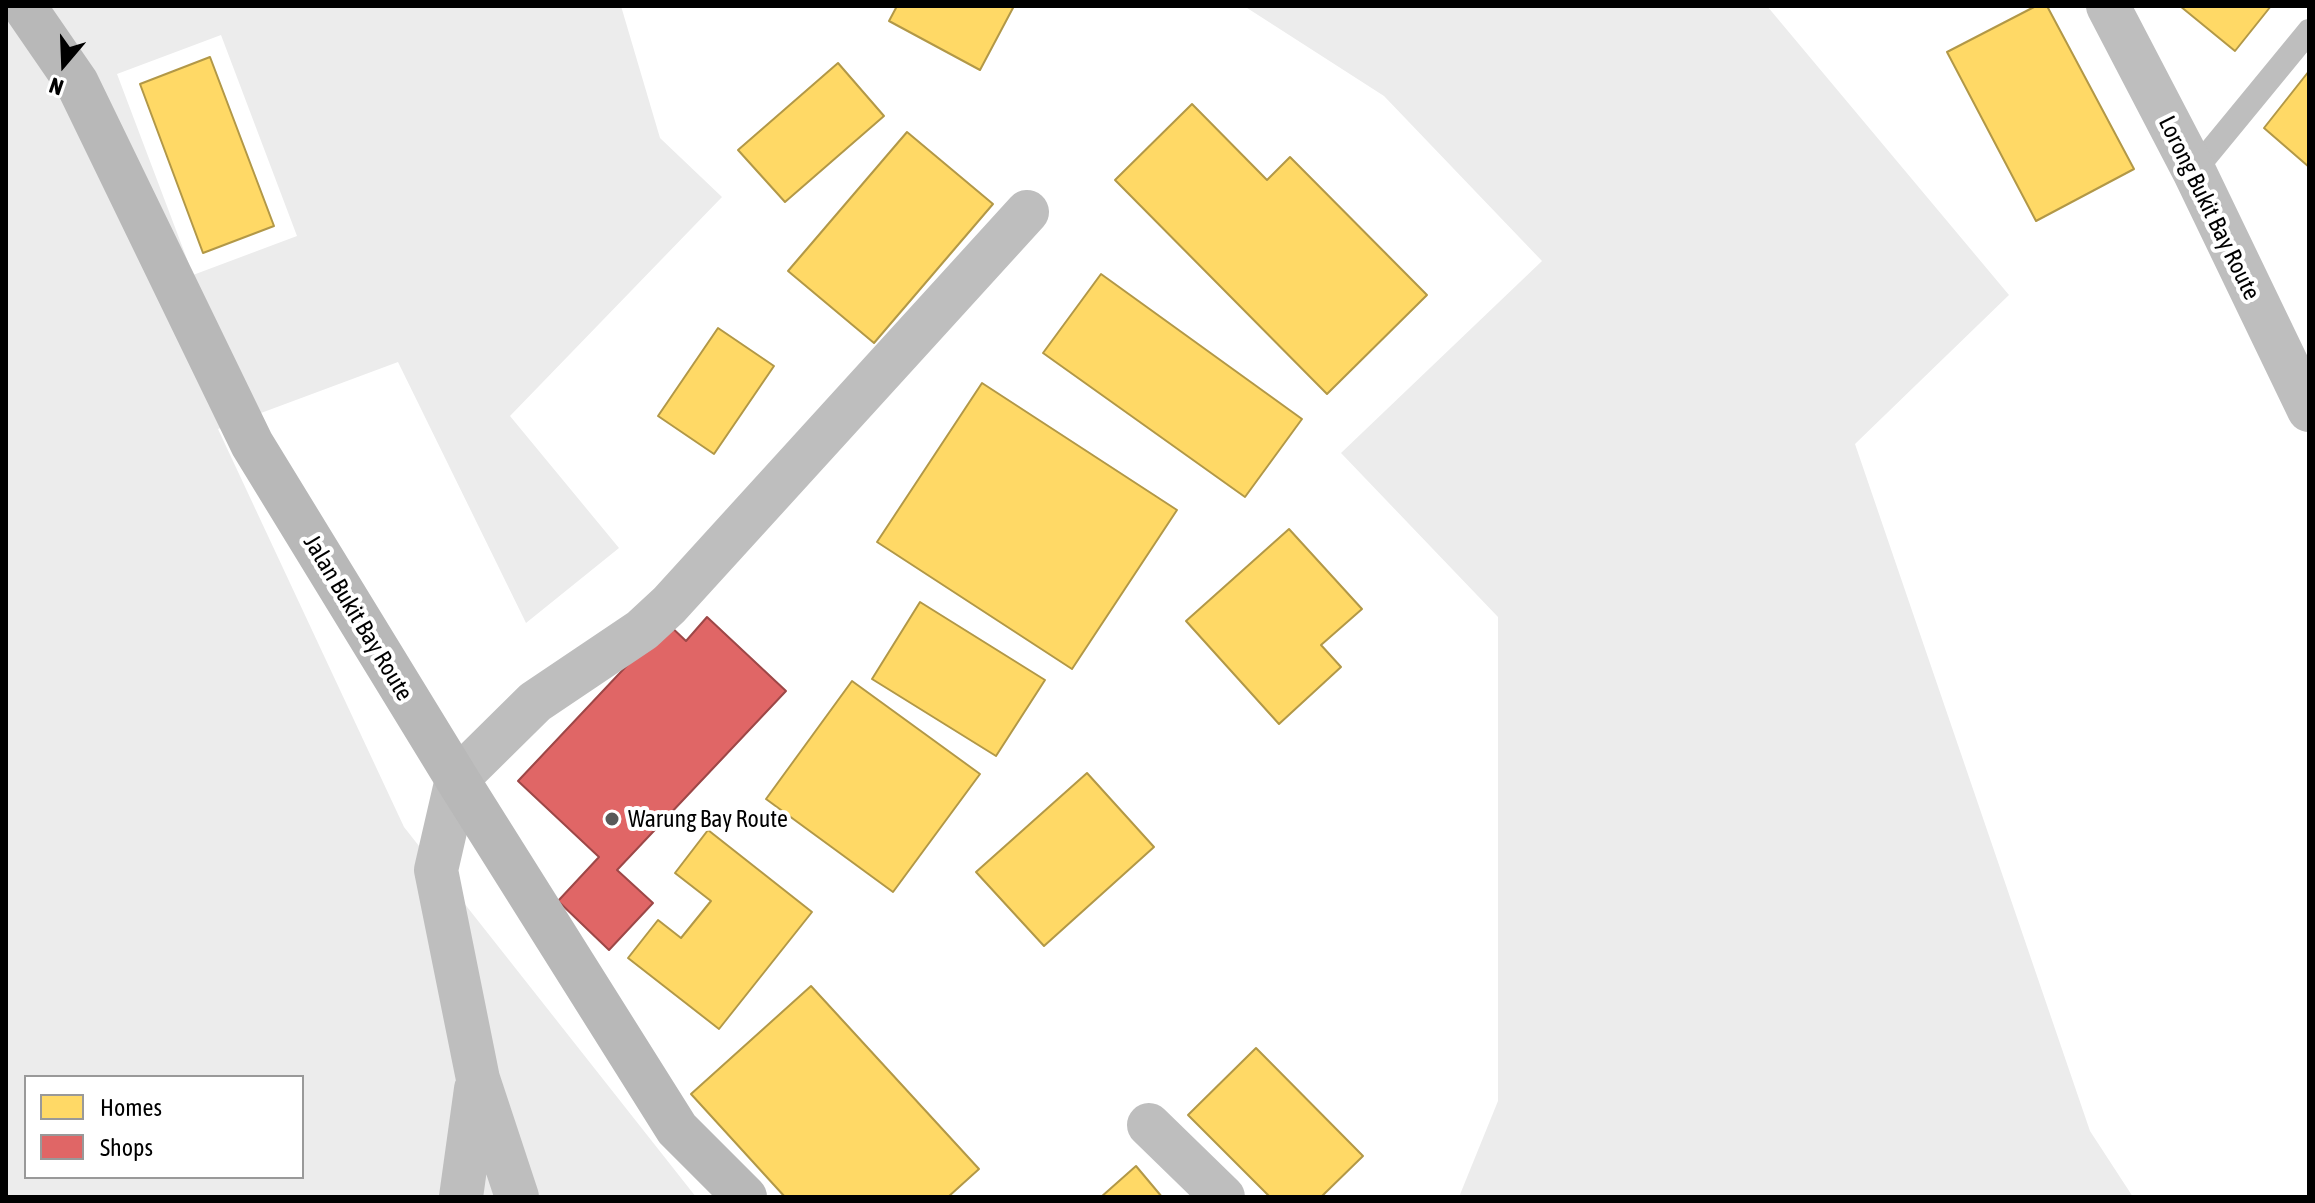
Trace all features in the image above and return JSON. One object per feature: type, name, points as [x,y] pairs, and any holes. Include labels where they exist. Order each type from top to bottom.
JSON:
[{"type":"street","name":"Jalan Bukit Bay Route","points":[[24,6],[77,83],[252,444],[457,779],[677,1129],[745,1197]]},
{"type":"street","name":"Lorong Bukit Bay Route","points":[[2108,6],[2303,381]]},
{"type":"street","points":[[517,1197],[478,1079],[436,870],[457,779],[535,702],[642,630],[669,605],[1027,212]]},
{"type":"street","points":[[461,1197],[478,1079]]},
{"type":"street","points":[[1149,1125],[1223,1197]]},
{"type":"lane","points":[[2194,171],[2309,31]]},
{"type":"shaded area","points":[[6,6],[621,6],[660,138],[722,197],[510,416],[619,548],[526,623],[398,362],[218,429],[404,827],[696,1197],[6,1197]],"holes":[[[221,35],[297,236],[193,275],[117,74]]]},
{"type":"shaded area","points":[[1244,6],[1767,6],[2009,295],[1855,444],[2090,1131],[2133,1197],[1459,1197],[1498,1101],[1498,617],[1341,453],[1542,261],[1384,96]]},
{"type":"building: Homes","points":[[897,6],[1014,6],[980,70],[889,21]]},
{"type":"building: Homes","points":[[2036,6],[2047,6],[2134,169],[2036,221],[1947,52]]},
{"type":"building: Homes","points":[[2180,6],[2271,6],[2235,51]]},
{"type":"building: Homes","points":[[210,57],[274,226],[203,253],[140,84]]},
{"type":"building: Homes","points":[[838,63],[884,116],[785,202],[738,150]]},
{"type":"building: Homes","points":[[2309,71],[2309,167],[2264,128]]},
{"type":"building: Homes","points":[[1192,104],[1267,180],[1290,157],[1427,295],[1327,394],[1115,180]]},
{"type":"building: Homes","points":[[907,132],[993,204],[874,343],[788,271]]},
{"type":"building: Homes","points":[[1101,274],[1302,419],[1245,497],[1043,353]]},
{"type":"building: Homes","points":[[718,328],[774,366],[714,454],[658,416]]},
{"type":"building: Homes","points":[[982,383],[1177,510],[1072,669],[877,542]]},
{"type":"building: Homes","points":[[1289,529],[1362,609],[1321,645],[1341,667],[1279,724],[1186,621]]},
{"type":"building: Homes","points":[[920,602],[1045,680],[996,756],[872,679]]},
{"type":"building: Homes","points":[[852,681],[980,774],[893,892],[766,799]]},
{"type":"building: Homes","points":[[1087,773],[1154,847],[1044,946],[976,872]]},
{"type":"building: Homes","points":[[708,830],[812,912],[719,1029],[628,958],[658,920],[681,938],[711,901],[675,873]]},
{"type":"building: Homes","points":[[811,986],[979,1169],[948,1197],[785,1197],[691,1094]]},
{"type":"building: Homes","points":[[1256,1048],[1363,1156],[1321,1197],[1270,1197],[1188,1115]]},
{"type":"building: Homes","points":[[1136,1166],[1162,1197],[1101,1197]]},
{"type":"building: Shops","name":"Warung Bay Route","points":[[707,617],[786,691],[617,870],[653,903],[609,950],[558,901],[599,857],[518,781],[667,623],[686,641]]},
{"type":"place","name":"Warung Bay Route","points":[[612,819]]}]
